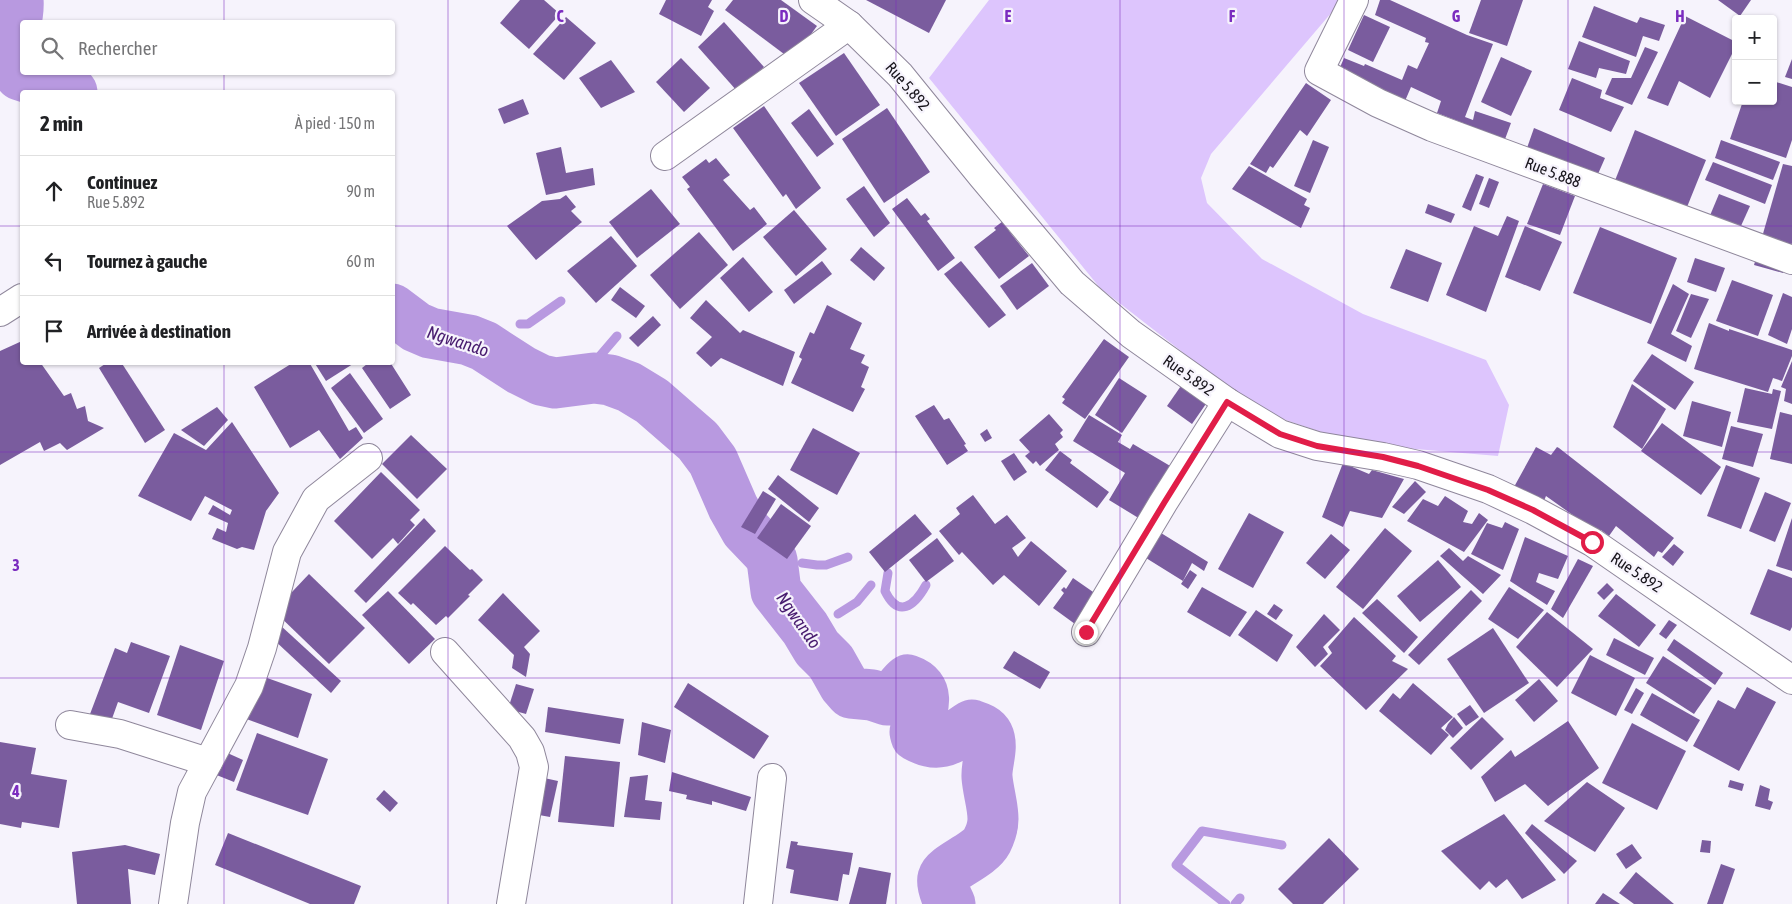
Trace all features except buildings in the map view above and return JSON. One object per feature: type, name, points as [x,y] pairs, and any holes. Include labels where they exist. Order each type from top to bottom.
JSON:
[{"type":"street","name":"Rue 5.892","points":[[813,0],[848,25],[900,75],[1072,283],[1131,334],[1227,402],[1280,434],[1317,446],[1383,457],[1418,466],[1488,490],[1533,510],[1592,542],[1792,680]]},
{"type":"street","name":"Rue 5.888","points":[[1354,0],[1319,71],[1378,103],[1432,127],[1792,260]]},
{"type":"street","points":[[665,156],[848,25]]},
{"type":"street","points":[[0,312],[20,299]]},
{"type":"street","points":[[1086,632],[1227,402]]},
{"type":"street","points":[[173,904],[185,824],[192,792],[249,686],[262,648],[287,552],[316,498],[368,458]]},
{"type":"street","points":[[445,652],[522,738],[530,752],[534,767],[511,904]]},
{"type":"street","points":[[70,725],[120,734],[208,762]]},
{"type":"street","points":[[758,904],[772,778]]},
{"type":"shaded area","points":[[989,0],[1339,0],[1332,12],[1211,154],[1201,178],[1207,203],[1262,259],[1363,314],[1486,360],[1509,405],[1498,456],[1356,444],[1257,410],[1100,288],[929,78]]},
{"type":"waterway","name":"Ngwando","points":[[18,0],[17,20],[11,48],[14,66],[20,75]]},
{"type":"waterway","name":"Ngwando","points":[[20,75],[66,90]]},
{"type":"waterway","points":[[520,324],[528,324],[561,301]]},
{"type":"waterway","name":"Ngwando","points":[[395,311],[416,327],[430,333],[469,340],[484,346],[521,370],[541,380],[555,383],[594,378],[610,380],[629,387],[652,401],[698,441],[713,461],[733,507],[746,530],[772,560],[776,591],[805,628],[817,648],[831,662],[844,685],[851,693],[872,695],[887,700],[908,680],[916,684],[921,689],[923,695],[924,702],[915,732],[916,736],[932,742],[939,742],[952,738],[972,725],[985,731],[990,740],[987,777],[993,819],[991,830],[987,841],[977,852],[945,874],[943,878],[944,888],[950,904]]},
{"type":"waterway","points":[[586,367],[593,364],[617,336]]},
{"type":"waterway","points":[[802,563],[826,565],[848,557]]},
{"type":"waterway","points":[[888,573],[885,591],[895,605],[901,607],[911,604],[926,585]]},
{"type":"waterway","points":[[838,614],[857,602],[871,585]]},
{"type":"waterway","points":[[1226,904],[1176,865],[1202,831],[1282,845]]},
{"type":"waterway","points":[[1235,904],[1240,898]]},
{"type":"route","points":[[1086,632],[1227,402],[1280,434],[1317,446],[1383,457],[1418,466],[1488,490],[1533,510],[1592,542]]}]
